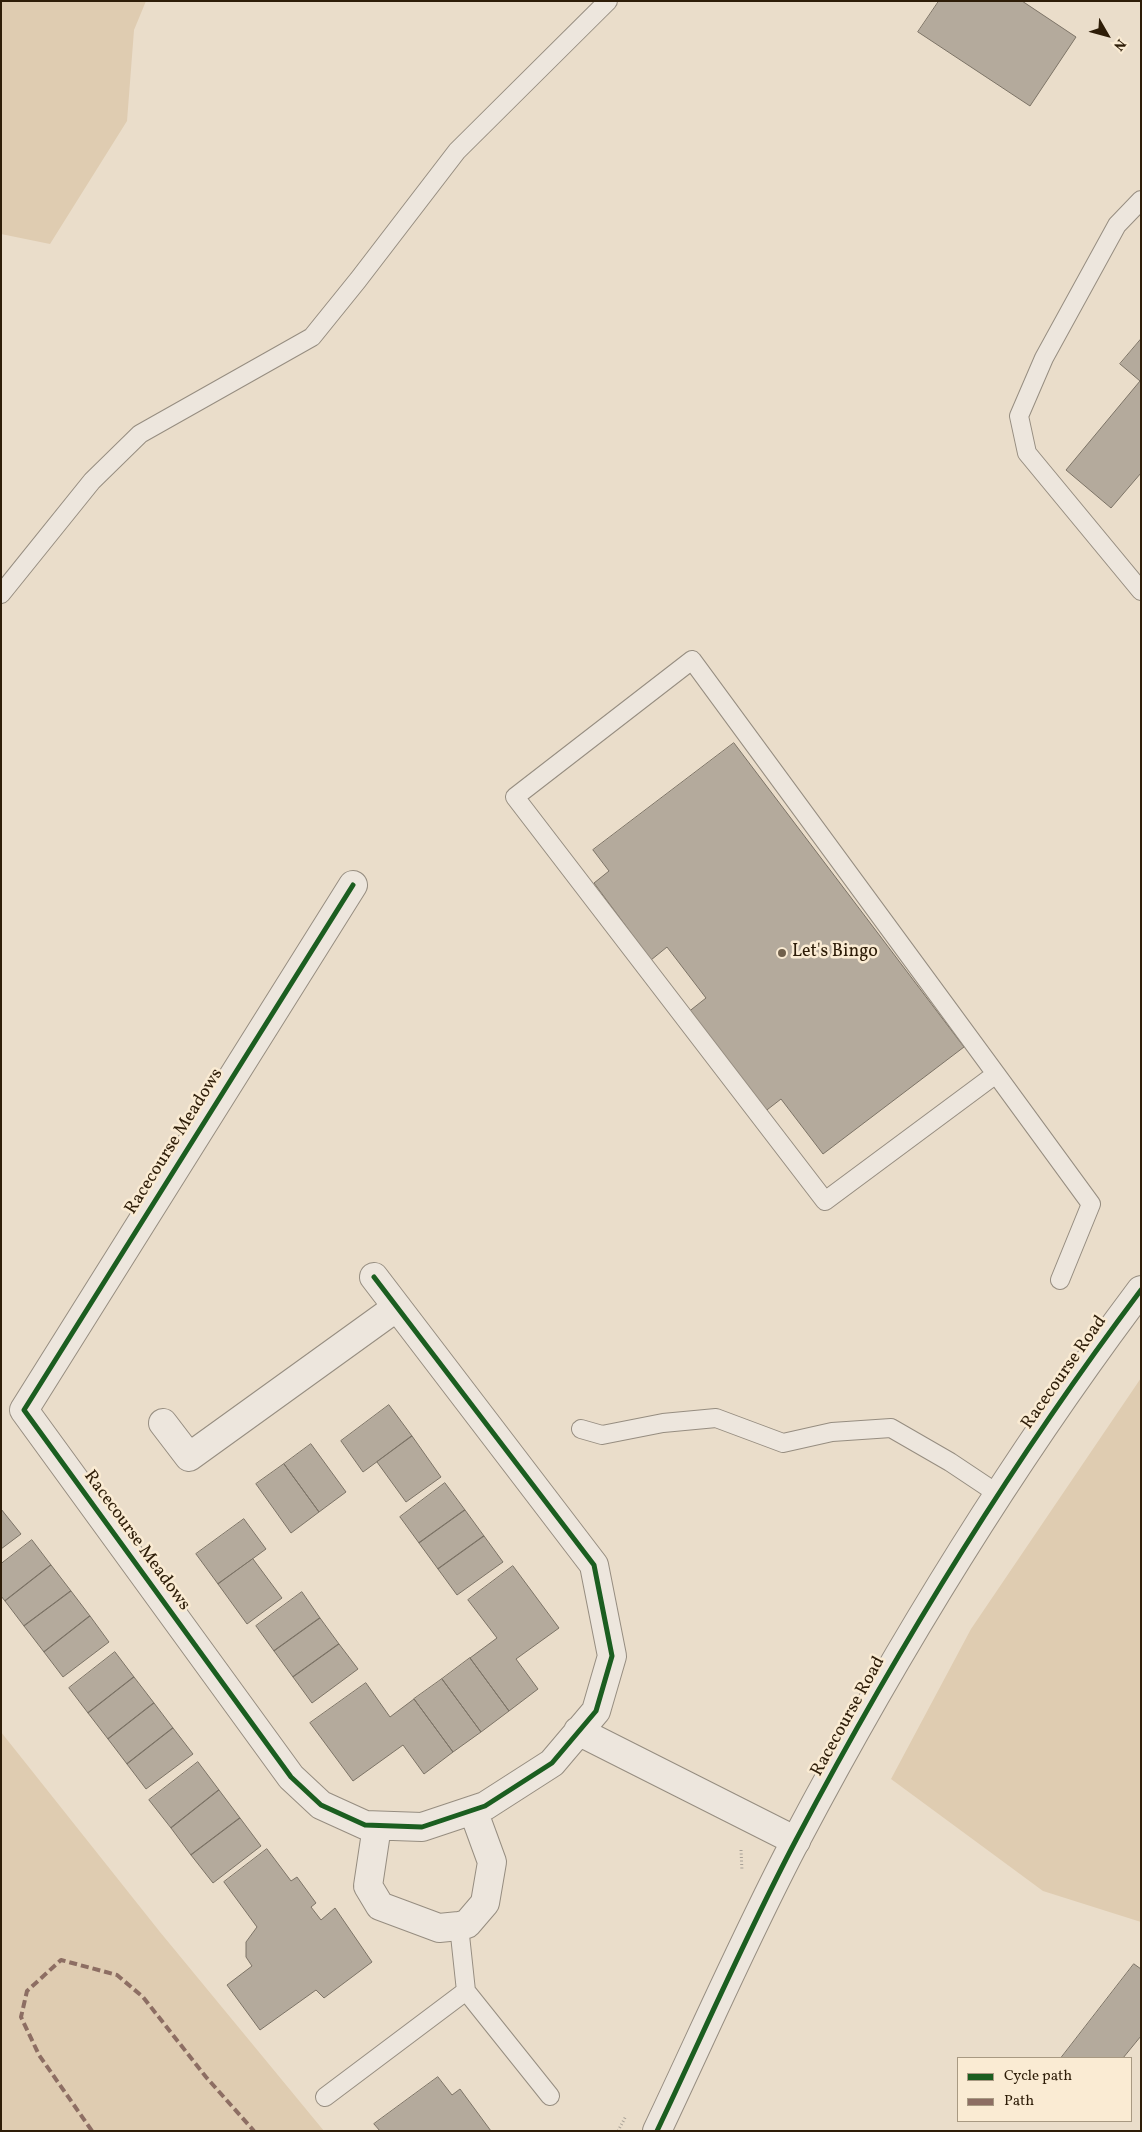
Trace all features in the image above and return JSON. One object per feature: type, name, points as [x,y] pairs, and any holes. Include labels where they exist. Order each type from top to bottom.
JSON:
[{"type":"street","name":"Racecourse Meadows","points":[[353,885],[24,1410],[291,1777],[321,1805],[366,1825],[422,1827],[485,1806],[552,1763],[596,1711],[612,1656],[594,1565],[397,1306]]},
{"type":"street","points":[[163,1423],[189,1457],[397,1306],[374,1277]]},
{"type":"street","name":"Racecourse Road","points":[[657,2131],[796,1841],[898,1657],[998,1494],[1105,1338],[1141,1290]]},
{"type":"street","points":[[578,1731],[796,1841]]},
{"type":"street","points":[[377,1826],[368,1886],[380,1906],[439,1928],[459,1926],[467,1924],[485,1903],[492,1862],[473,1810]]},
{"type":"lane","points":[[1,594],[92,481],[140,434],[312,337],[457,151],[608,1]]},
{"type":"lane","points":[[1141,200],[1117,225],[1044,358],[1019,416],[1027,454],[1141,591]]},
{"type":"lane","points":[[996,1074],[825,1201],[515,797],[692,660],[996,1074],[1091,1204],[1060,1280]]},
{"type":"lane","points":[[581,1429],[602,1435],[663,1424],[716,1418],[783,1443],[832,1432],[891,1428],[950,1462],[998,1494]]},
{"type":"lane","points":[[459,1926],[466,1991],[550,2096]]},
{"type":"lane","points":[[325,2097],[466,1991]]},
{"type":"path","points":[[735,1843],[741,1851],[742,1874]]},
{"type":"path","points":[[618,2131],[627,2113]]},
{"type":"shaded area","points":[[1,1],[146,1],[134,30],[127,121],[50,244],[1,234]]},
{"type":"shaded area","points":[[1141,1378],[1141,1922],[1043,1891],[891,1779],[971,1629]]},
{"type":"shaded area","points":[[1,1732],[160,1932],[324,2131],[1,2131]]},
{"type":"building","points":[[939,1],[1022,1],[1076,37],[1030,106],[918,32]]},
{"type":"building","points":[[1141,339],[1141,473],[1111,508],[1066,470],[1140,381],[1120,364]]},
{"type":"building","name":"Let's Bingo","points":[[734,743],[964,1047],[823,1154],[781,1099],[763,1113],[687,1013],[706,998],[667,947],[651,960],[594,883],[609,871],[593,850]]},
{"type":"building","points":[[389,1405],[412,1436],[363,1472],[341,1441]]},
{"type":"building","points":[[412,1436],[441,1477],[406,1502],[377,1462]]},
{"type":"building","points":[[311,1444],[346,1492],[319,1512],[284,1464]]},
{"type":"building","points":[[284,1464],[319,1512],[291,1533],[256,1484]]},
{"type":"building","points":[[445,1483],[465,1510],[419,1543],[400,1517]]},
{"type":"building","points":[[1,1509],[21,1534],[1,1549]]},
{"type":"building","points":[[465,1510],[484,1536],[438,1569],[419,1543]]},
{"type":"building","points":[[244,1519],[266,1549],[218,1584],[196,1554]]},
{"type":"building","points":[[484,1536],[503,1562],[457,1595],[438,1569]]},
{"type":"building","points":[[32,1540],[51,1565],[5,1601],[1,1596],[1,1564]]},
{"type":"building","points":[[253,1559],[282,1598],[247,1624],[218,1584]]},
{"type":"building","points":[[51,1565],[71,1591],[24,1626],[5,1601]]},
{"type":"building","points":[[513,1566],[559,1628],[516,1659],[538,1689],[509,1711],[470,1658],[497,1638],[468,1600]]},
{"type":"building","points":[[71,1591],[90,1616],[44,1652],[24,1626]]},
{"type":"building","points":[[302,1592],[320,1618],[274,1651],[256,1626]]},
{"type":"building","points":[[90,1616],[109,1642],[63,1677],[44,1652]]},
{"type":"building","points":[[320,1618],[339,1644],[293,1677],[274,1651]]},
{"type":"building","points":[[339,1644],[358,1669],[312,1703],[293,1677]]},
{"type":"building","points":[[115,1652],[134,1677],[88,1713],[69,1688]]},
{"type":"building","points":[[470,1658],[509,1711],[481,1732],[442,1679]]},
{"type":"building","points":[[134,1677],[154,1703],[108,1739],[88,1713]]},
{"type":"building","points":[[442,1679],[481,1732],[453,1752],[414,1699]]},
{"type":"building","points":[[366,1683],[390,1717],[414,1699],[453,1752],[424,1774],[403,1745],[353,1781],[310,1723]]},
{"type":"building","points":[[154,1703],[173,1728],[127,1764],[108,1739]]},
{"type":"building","points":[[173,1728],[193,1754],[146,1789],[127,1764]]},
{"type":"building","points":[[198,1762],[219,1790],[171,1828],[149,1800]]},
{"type":"building","points":[[219,1790],[240,1818],[191,1855],[171,1828]]},
{"type":"building","points":[[240,1818],[261,1846],[213,1883],[191,1855]]},
{"type":"building","points":[[267,1849],[291,1881],[297,1877],[316,1903],[311,1907],[321,1920],[335,1908],[372,1962],[324,1998],[316,1990],[260,2030],[227,1985],[252,1966],[246,1957],[246,1942],[257,1927],[224,1882]]},
{"type":"building","points":[[1134,1964],[1141,1969],[1141,2036],[1124,2057],[1062,2057]]},
{"type":"building","points":[[438,2077],[452,2095],[460,2089],[491,2131],[380,2131],[374,2124]]},
{"type":"marked path","points":[[92,2131],[39,2055],[21,2017],[27,1991],[61,1960],[117,1975],[143,1997],[206,2077],[254,2131]]},
{"type":"cycle path","points":[[353,885],[24,1410],[291,1777],[321,1805],[365,1825],[422,1827],[485,1806],[552,1763],[596,1711],[612,1656],[594,1565],[374,1277]]},
{"type":"cycle path","points":[[657,2131],[742,1948],[796,1840],[874,1698],[1001,1490],[1046,1422],[1141,1290]]},
{"type":"place","name":"Let's Bingo","points":[[782,953]]}]
